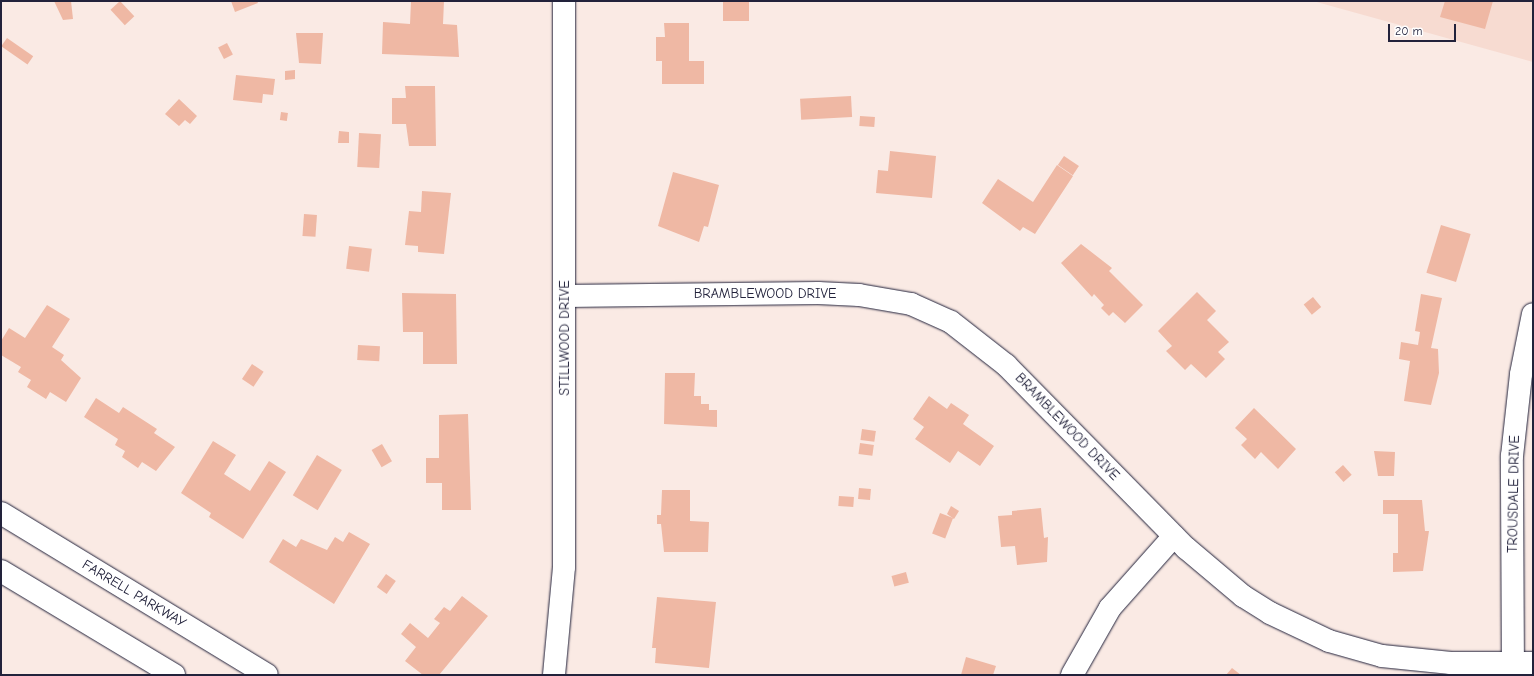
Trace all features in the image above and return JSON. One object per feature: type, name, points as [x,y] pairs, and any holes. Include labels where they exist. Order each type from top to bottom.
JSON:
[{"type":"street","name":"STILLWOOD DRIVE","points":[[554,675],[564,567],[564,1]]},
{"type":"street","name":"BRAMBLEWOOD DRIVE","points":[[564,296],[818,293],[859,295],[911,304],[951,322],[1015,373],[1174,536],[1243,596],[1297,628],[1343,646],[1418,661],[1520,668]]},
{"type":"street","name":"TROUSDALE DRIVE","points":[[1520,668],[1512,456],[1521,374],[1533,314]]},
{"type":"street","name":"FARRELL PARKWAY","points":[[1,513],[267,675]]},
{"type":"street","points":[[1072,675],[1110,608],[1174,536]]},
{"type":"street","points":[[1,571],[174,675]]},
{"type":"shaded area","points":[[1313,1],[1533,1],[1533,62]]},
{"type":"building","points":[[54,1],[71,1],[73,19],[63,20]]},
{"type":"building","points":[[120,1],[134,16],[125,25],[110,10]]},
{"type":"building","points":[[231,1],[257,1],[258,3],[235,12]]},
{"type":"building","points":[[411,1],[444,1],[443,24],[457,25],[459,57],[382,54],[383,22],[410,24]]},
{"type":"building","points":[[723,1],[749,1],[749,21],[723,21]]},
{"type":"building","points":[[1445,1],[1493,1],[1485,29],[1440,17]]},
{"type":"building","points":[[664,23],[689,23],[689,61],[704,61],[704,84],[662,84],[662,61],[656,61],[656,37],[665,37]]},
{"type":"building","points":[[296,33],[323,33],[321,64],[299,63]]},
{"type":"building","points":[[7,38],[33,56],[27,65],[1,46]]},
{"type":"building","points":[[227,43],[233,55],[224,59],[218,48]]},
{"type":"building","points":[[295,70],[295,79],[285,80],[285,71]]},
{"type":"building","points":[[236,75],[275,79],[273,95],[263,94],[262,103],[233,100]]},
{"type":"building","points":[[405,86],[435,86],[436,146],[409,146],[406,124],[392,124],[392,98],[406,98]]},
{"type":"building","points":[[851,96],[852,117],[801,120],[800,99]]},
{"type":"building","points":[[179,99],[197,116],[190,124],[185,120],[179,126],[165,114]]},
{"type":"building","points":[[281,112],[288,113],[287,121],[280,120]]},
{"type":"building","points":[[860,116],[875,117],[874,127],[859,126]]},
{"type":"building","points":[[339,131],[349,132],[349,143],[338,143]]},
{"type":"building","points":[[359,133],[381,134],[379,168],[357,167]]},
{"type":"building","points":[[890,151],[936,156],[932,198],[876,193],[878,170],[888,171]]},
{"type":"building","points":[[1064,156],[1079,166],[1073,175],[1058,165]]},
{"type":"building","points":[[1057,165],[1073,176],[1035,234],[1023,227],[1020,231],[982,203],[998,179],[1033,202]]},
{"type":"building","points":[[673,172],[719,185],[708,227],[704,226],[699,242],[658,226]]},
{"type":"building","points":[[422,191],[451,193],[444,254],[418,252],[418,246],[405,245],[409,211],[421,212]]},
{"type":"building","points":[[304,214],[317,215],[315,237],[302,236]]},
{"type":"building","points":[[1441,225],[1471,234],[1456,282],[1426,273]]},
{"type":"building","points":[[1081,244],[1112,268],[1109,271],[1143,305],[1125,323],[1113,312],[1109,316],[1101,308],[1104,305],[1094,294],[1092,297],[1061,263]]},
{"type":"building","points":[[349,246],[372,249],[369,272],[346,269]]},
{"type":"building","points":[[1197,292],[1216,311],[1207,320],[1229,342],[1218,352],[1225,359],[1206,378],[1191,364],[1185,370],[1166,351],[1172,346],[1158,331]]},
{"type":"building","points":[[402,293],[456,294],[457,364],[423,364],[423,332],[403,332]]},
{"type":"building","points":[[1421,294],[1442,298],[1431,348],[1438,349],[1439,373],[1431,405],[1404,401],[1410,361],[1399,359],[1401,342],[1418,345],[1420,332],[1415,331]]},
{"type":"building","points":[[1313,297],[1321,307],[1312,315],[1304,305]]},
{"type":"building","points":[[47,305],[70,319],[52,347],[64,355],[61,360],[81,378],[66,402],[50,392],[46,399],[27,387],[31,380],[18,372],[21,367],[1,355],[1,341],[9,328],[25,338]]},
{"type":"building","points":[[358,345],[380,346],[379,361],[357,360]]},
{"type":"building","points":[[252,364],[264,372],[254,387],[242,379]]},
{"type":"building","points":[[665,373],[695,373],[694,396],[701,396],[701,404],[709,404],[709,410],[717,410],[717,427],[664,424]]},
{"type":"building","points":[[929,396],[947,409],[951,403],[969,415],[963,424],[994,446],[980,466],[958,451],[950,463],[915,439],[924,427],[913,419]]},
{"type":"building","points":[[96,398],[119,413],[123,407],[157,429],[154,433],[175,447],[156,471],[142,462],[138,468],[122,457],[125,451],[115,445],[118,439],[84,417]]},
{"type":"building","points":[[1254,408],[1296,449],[1278,469],[1261,452],[1255,459],[1241,445],[1247,439],[1235,428]]},
{"type":"building","points":[[468,414],[471,510],[442,510],[442,483],[426,483],[426,458],[439,458],[439,415]]},
{"type":"building","points":[[862,429],[876,431],[874,442],[860,440]]},
{"type":"building","points":[[213,441],[236,455],[224,474],[250,491],[269,461],[286,472],[243,539],[209,517],[211,513],[181,493]]},
{"type":"building","points":[[860,443],[874,445],[872,456],[858,454]]},
{"type":"building","points":[[382,444],[392,461],[382,467],[372,450]]},
{"type":"building","points":[[1374,451],[1395,452],[1394,476],[1378,476]]},
{"type":"building","points":[[317,455],[342,470],[318,510],[293,495]]},
{"type":"building","points":[[1343,465],[1352,475],[1344,482],[1335,472]]},
{"type":"building","points":[[859,488],[871,489],[870,500],[858,499]]},
{"type":"building","points":[[662,490],[690,490],[690,521],[709,522],[708,552],[664,552],[661,524],[657,524],[657,515],[661,515]]},
{"type":"building","points":[[839,496],[854,497],[853,507],[838,506]]},
{"type":"building","points":[[1383,500],[1422,500],[1425,531],[1429,531],[1423,571],[1393,572],[1393,553],[1398,553],[1398,514],[1383,514]]},
{"type":"building","points":[[951,506],[959,511],[954,519],[947,514]]},
{"type":"building","points":[[1041,508],[1044,538],[1048,537],[1047,562],[1017,565],[1015,546],[1001,547],[998,516],[1012,515],[1012,511]]},
{"type":"building","points":[[940,513],[953,518],[945,539],[932,534]]},
{"type":"building","points":[[349,532],[370,544],[334,604],[269,562],[283,539],[296,547],[301,539],[327,550],[335,537],[343,542]]},
{"type":"building","points":[[906,572],[909,583],[894,587],[892,576]]},
{"type":"building","points":[[386,574],[396,581],[387,594],[377,587]]},
{"type":"building","points":[[462,596],[488,616],[439,675],[423,675],[405,661],[416,647],[401,634],[410,623],[428,638],[440,623],[434,619],[444,607],[450,611]]},
{"type":"building","points":[[657,597],[716,602],[709,668],[655,663],[656,648],[652,648]]},
{"type":"building","points":[[966,657],[996,666],[993,675],[961,675]]},
{"type":"building","points":[[1232,668],[1241,675],[1226,675]]}]
